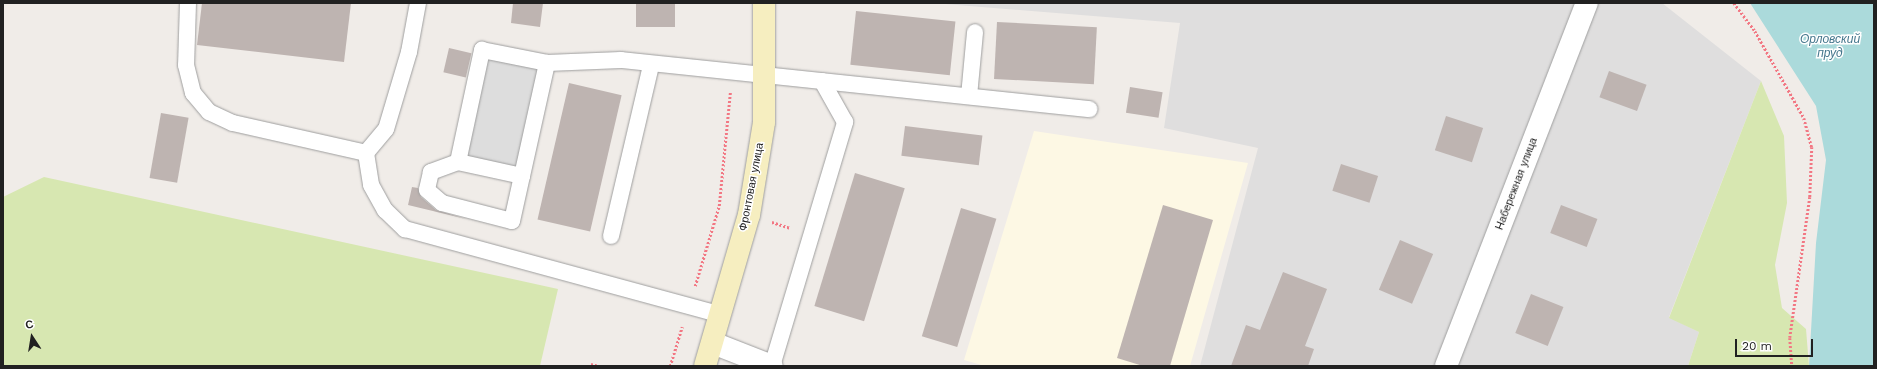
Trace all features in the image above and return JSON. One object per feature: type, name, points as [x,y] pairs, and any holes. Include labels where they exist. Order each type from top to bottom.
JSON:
[{"type":"main road","name":"Фронтовая улица","points":[[705,366],[713,343],[749,215],[764,122],[766,73],[764,3]]},
{"type":"street","name":"Набережная улица","points":[[1446,366],[1587,3]]},
{"type":"street","points":[[713,343],[772,366]]},
{"type":"lane","points":[[188,3],[186,65],[193,93],[209,112],[233,123],[366,153]]},
{"type":"lane","points":[[418,3],[409,52],[386,129],[366,153],[371,185],[385,210],[405,229],[689,305],[721,315]]},
{"type":"lane","points":[[969,96],[975,32]]},
{"type":"lane","points":[[458,162],[482,50],[547,63],[621,60],[650,65],[766,73],[822,81],[1089,109]]},
{"type":"lane","points":[[522,176],[458,162],[431,172],[427,190],[442,203],[512,221],[522,176],[547,63]]},
{"type":"lane","points":[[611,236],[650,65]]},
{"type":"lane","points":[[772,366],[845,122],[822,81]]},
{"type":"path","points":[[1734,3],[1756,31],[1804,118],[1812,148],[1810,197],[1790,338],[1792,366]]},
{"type":"path","points":[[670,366],[719,206],[732,71]]},
{"type":"path","points":[[591,364],[599,366]]},
{"type":"shaded area","points":[[933,3],[1662,3],[1761,81],[1669,317],[1699,332],[1688,366],[1200,366],[1258,148],[1164,128],[1180,23]]},
{"type":"shaded area","points":[[482,50],[547,63],[525,175],[460,163]]},
{"type":"shaded area","points":[[1034,131],[1248,163],[1190,366],[985,366],[964,360]]},
{"type":"green space","points":[[1761,81],[1784,136],[1787,203],[1775,265],[1782,308],[1806,329],[1809,366],[1688,366],[1699,332],[1669,318]]},
{"type":"green space","points":[[44,177],[558,289],[540,366],[3,366],[3,197]]},
{"type":"water","name":"Орловский пруд","points":[[1750,3],[1874,3],[1874,366],[1809,366],[1816,243],[1826,160],[1816,106]]},
{"type":"building","points":[[202,3],[351,3],[344,62],[197,45]]},
{"type":"building","points":[[513,3],[543,3],[540,27],[511,23]]},
{"type":"building","points":[[636,3],[675,3],[675,27],[636,27]]},
{"type":"building","points":[[856,11],[955,21],[950,75],[850,65]]},
{"type":"building","points":[[997,22],[1097,27],[1094,84],[994,79]]},
{"type":"building","points":[[449,48],[471,53],[466,78],[443,72]]},
{"type":"building","points":[[1609,71],[1647,85],[1637,111],[1599,97]]},
{"type":"building","points":[[569,83],[622,95],[590,232],[538,219]]},
{"type":"building","points":[[1130,87],[1163,92],[1159,118],[1126,113]]},
{"type":"building","points":[[161,113],[189,118],[177,183],[150,178]]},
{"type":"building","points":[[1446,116],[1483,128],[1472,162],[1435,150]]},
{"type":"building","points":[[905,126],[982,136],[979,165],[901,156]]},
{"type":"building","points":[[1341,164],[1378,176],[1369,203],[1332,191]]},
{"type":"building","points":[[855,173],[905,188],[864,321],[814,306]]},
{"type":"building","points":[[412,187],[418,188],[421,197],[436,210],[466,219],[408,205]]},
{"type":"building","points":[[1163,205],[1213,220],[1170,366],[1143,366],[1117,358]]},
{"type":"building","points":[[1561,205],[1597,219],[1587,247],[1550,233]]},
{"type":"building","points":[[961,208],[996,219],[957,347],[922,336]]},
{"type":"building","points":[[1400,240],[1433,254],[1412,304],[1379,290]]},
{"type":"building","points":[[1283,272],[1327,289],[1305,346],[1314,349],[1308,366],[1231,366],[1246,325],[1260,330]]},
{"type":"building","points":[[1531,294],[1563,307],[1548,346],[1515,333]]}]
